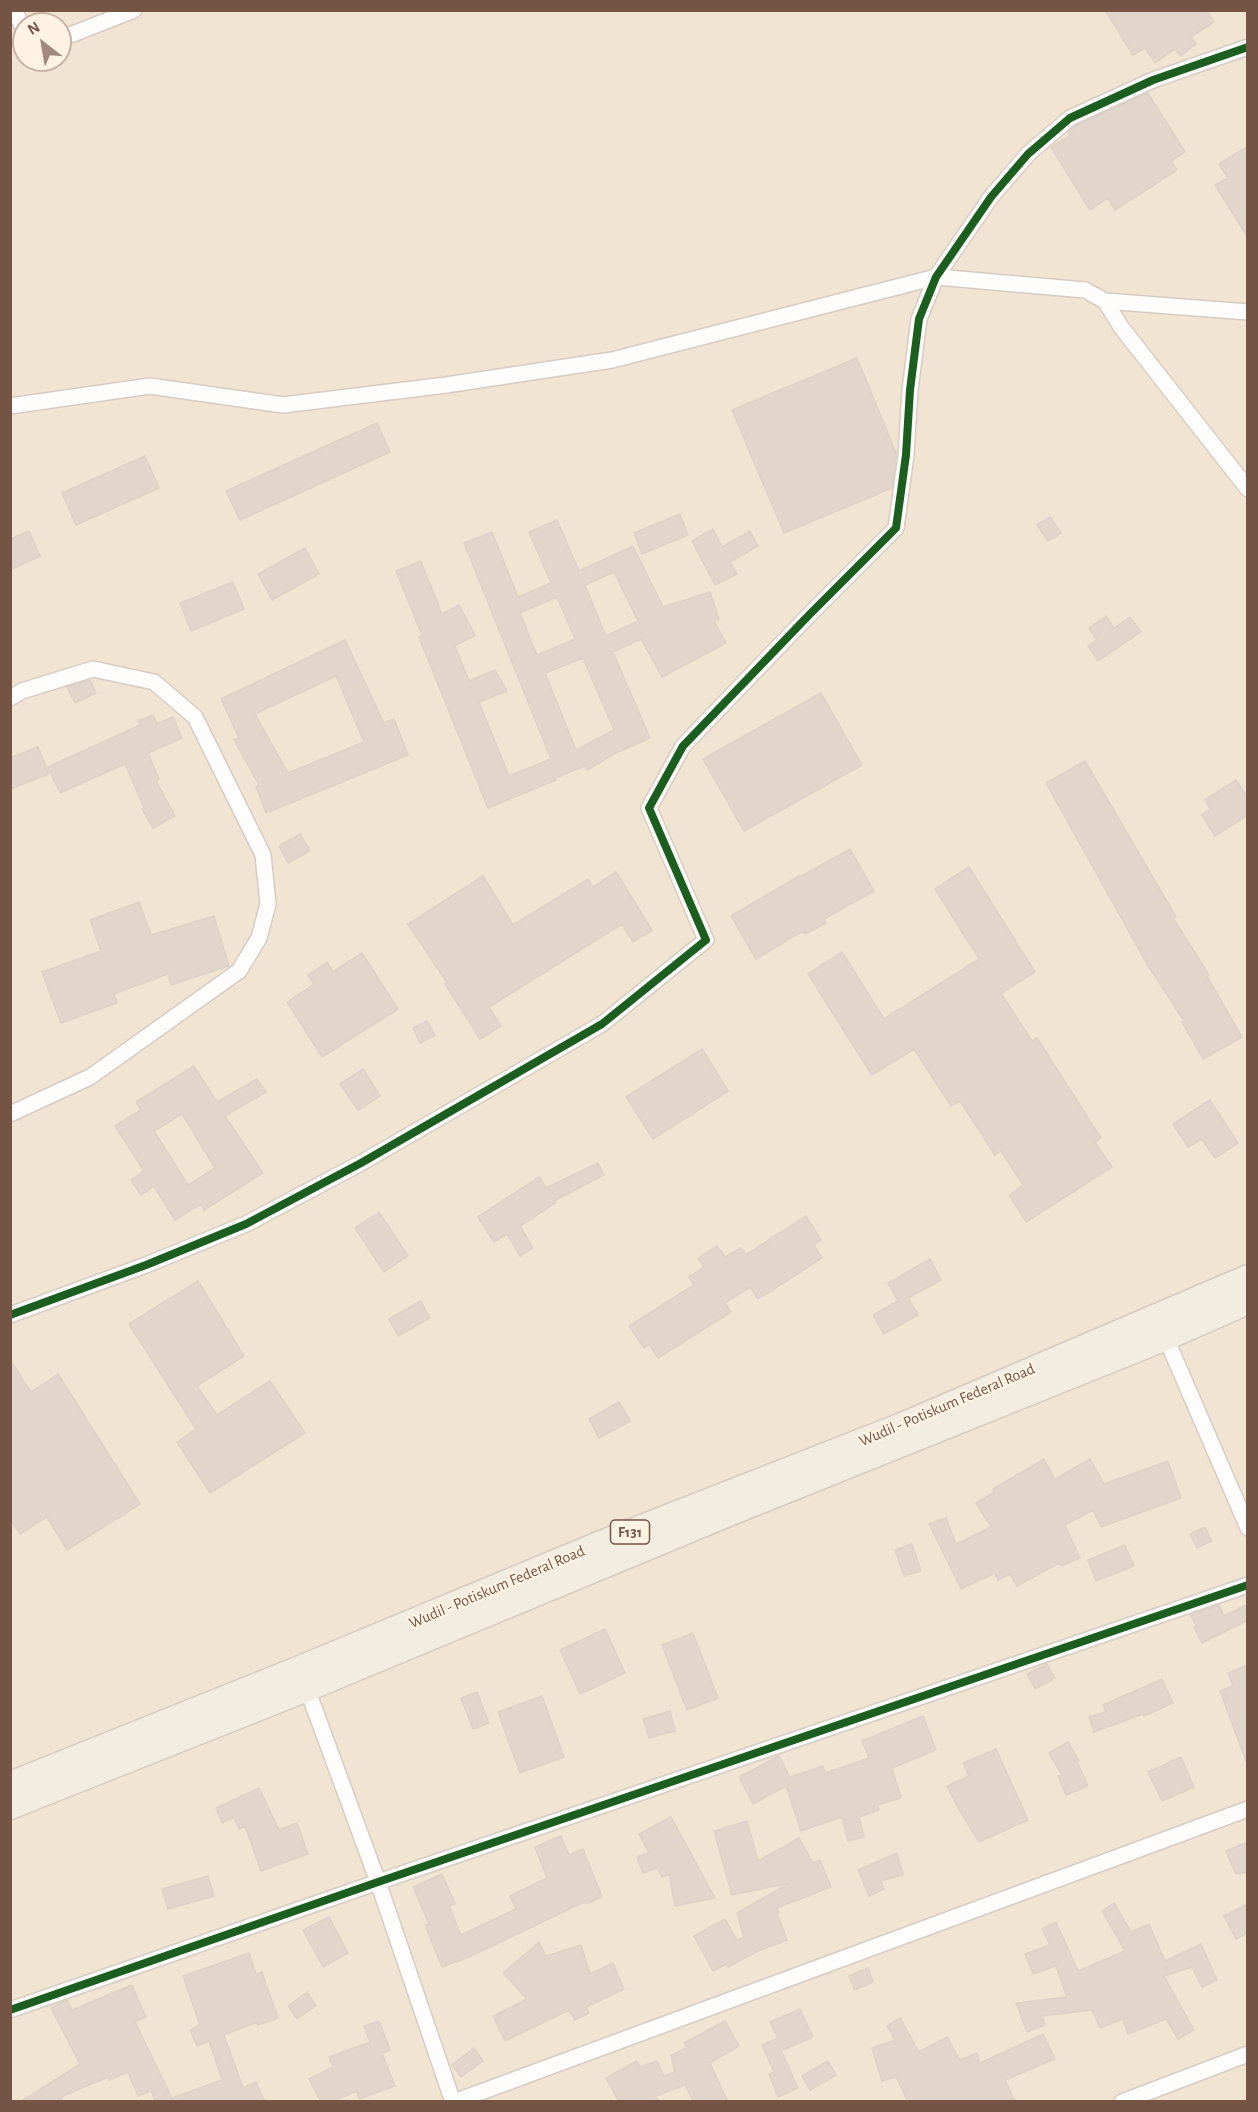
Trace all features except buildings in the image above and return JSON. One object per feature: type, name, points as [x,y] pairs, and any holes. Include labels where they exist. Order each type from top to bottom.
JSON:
[{"type":"main road","name":"Wudil - Potiskum Federal Road","points":[[10,1784],[304,1678],[725,1516],[1131,1340],[1248,1277]]},
{"type":"main road","name":"Wudil - Potiskum Federal Road","points":[[1131,1340],[1166,1338],[1248,1302]]},
{"type":"main road","name":"Wudil - Potiskum Federal Road","points":[[10,1807],[304,1678]]},
{"type":"street","points":[[72,34],[134,10]]},
{"type":"street","points":[[10,1315],[146,1265],[246,1224],[351,1168],[602,1024],[706,940],[649,808],[683,746],[896,528],[906,455],[910,390],[919,319],[936,277],[991,197],[1028,154],[1070,118],[1153,80],[1248,47]]},
{"type":"street","points":[[10,406],[150,386],[283,405],[446,385],[612,360],[936,277],[1085,290],[1106,301],[1248,312]]},
{"type":"street","points":[[1106,301],[1121,327],[1248,489]]},
{"type":"street","points":[[10,698],[93,669],[154,682],[195,717],[263,855],[268,904],[260,938],[239,971],[90,1077],[10,1114]]},
{"type":"street","points":[[1166,1338],[1248,1528]]},
{"type":"street","points":[[10,2010],[1248,1585]]},
{"type":"street","points":[[304,1678],[454,2102],[1248,1809]]},
{"type":"street","points":[[1122,2102],[1248,2054]]},
{"type":"shaded area","points":[[11,11],[1247,11],[1247,2101],[11,2101]]},
{"type":"cycle path","points":[[10,1315],[146,1265],[246,1224],[361,1163],[602,1024],[706,940],[649,808],[683,746],[896,528],[906,455],[910,390],[919,319],[936,277],[991,197],[1028,154],[1070,118],[1153,80],[1248,47]]},
{"type":"cycle path","points":[[10,2010],[1248,1585]]}]
